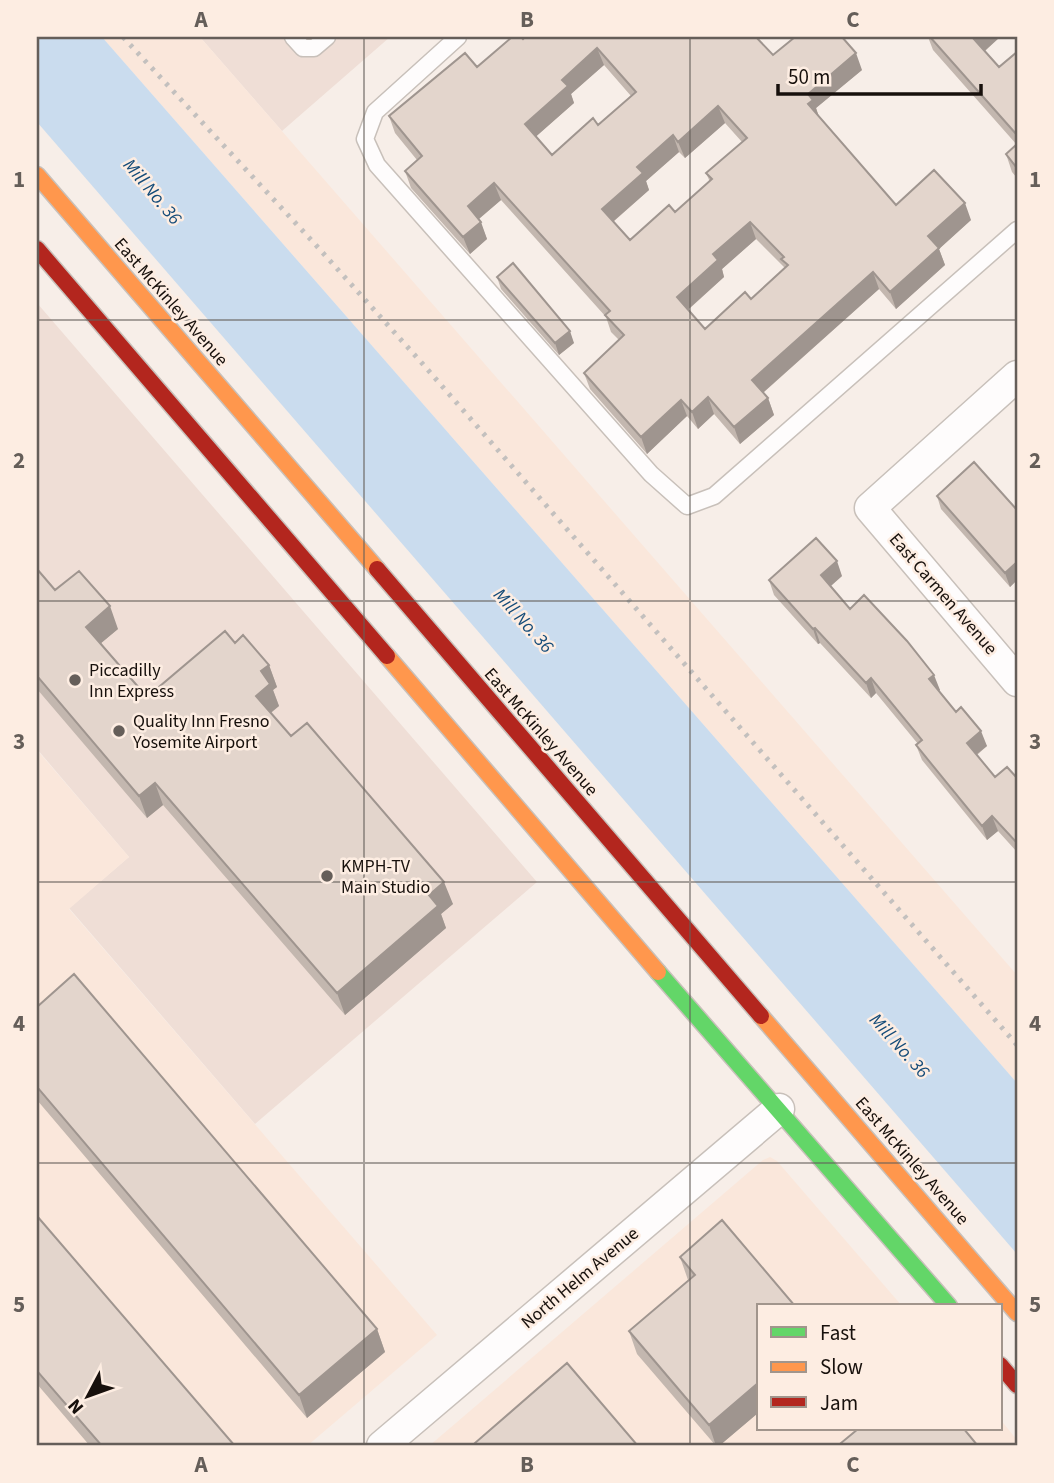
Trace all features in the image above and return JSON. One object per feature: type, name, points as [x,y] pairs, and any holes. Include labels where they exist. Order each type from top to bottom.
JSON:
[{"type":"main road","name":"East McKinley Avenue","points":[[37,175],[1017,1315]]},
{"type":"main road","points":[[37,249],[549,846],[789,1107],[947,1304]]},
{"type":"main road","points":[[169,354],[241,414]]},
{"type":"main road","points":[[947,1258],[1017,1315]]},
{"type":"main road","points":[[1002,1367],[1017,1385]]},
{"type":"street","name":"East Carmen Avenue","points":[[1017,376],[870,508],[1017,681]]},
{"type":"street","name":"North Helm Avenue","points":[[382,1446],[789,1107]]},
{"type":"lane","points":[[293,37],[303,48],[314,48],[327,37]]},
{"type":"lane","points":[[458,37],[375,112],[365,139],[377,165],[651,474],[687,506],[715,496],[1017,230]]},
{"type":"shaded area","points":[[102,37],[200,37],[1017,975],[1017,1083]]},
{"type":"shaded area","points":[[200,37],[390,37],[282,131]]},
{"type":"shaded area","points":[[37,303],[537,882],[255,1124],[69,908],[129,857],[37,749]]},
{"type":"shaded area","points":[[37,750],[129,857],[69,909],[437,1335],[307,1446],[37,1446]]},
{"type":"shaded area","points":[[770,1157],[777,1161],[900,1304],[757,1304],[757,1430],[1002,1430],[1002,1421],[1017,1440],[1017,1446],[429,1446],[763,1160]]},
{"type":"water","name":"Mill No. 36","points":[[37,37],[102,37],[1017,1083],[1017,1254],[37,122]]},
{"type":"building","points":[[512,37],[756,37],[773,55],[795,37],[842,37],[856,53],[808,94],[813,100],[808,104],[896,205],[934,170],[965,203],[928,236],[939,248],[890,292],[873,272],[752,380],[768,398],[734,427],[708,397],[692,412],[681,400],[641,437],[584,373],[624,335],[605,315],[610,311],[494,183],[468,206],[481,222],[463,237],[405,171],[422,156],[389,116],[465,53],[477,67]],"holes":[[[597,48],[636,92],[598,125],[593,118],[552,155],[525,124],[568,86],[562,80]],[[718,106],[747,138],[706,173],[712,179],[675,212],[669,205],[630,240],[602,209],[643,173],[637,167],[673,135],[678,142]],[[750,222],[784,257],[781,259],[788,265],[751,299],[745,292],[705,329],[677,297],[718,260],[713,254]]]},
{"type":"building","points":[[930,37],[975,37],[973,38],[999,67],[1017,52],[1017,135]]},
{"type":"building","points":[[1017,144],[1017,168],[1006,154]]},
{"type":"building","points":[[513,263],[570,331],[555,343],[497,277]]},
{"type":"building","points":[[974,462],[1017,510],[1017,562],[1005,573],[937,496]]},
{"type":"building","points":[[816,538],[837,561],[821,575],[850,609],[864,595],[934,675],[929,679],[956,712],[961,707],[981,731],[967,743],[995,777],[1007,767],[1017,778],[1017,843],[992,816],[982,826],[916,745],[922,740],[871,678],[866,683],[769,580]]},
{"type":"building","points":[[37,569],[55,590],[79,571],[110,606],[86,627],[147,697],[225,631],[235,643],[243,635],[269,665],[261,671],[270,684],[256,696],[291,736],[307,723],[444,882],[429,895],[438,906],[337,993],[155,783],[139,796],[37,676]]},
{"type":"building","points":[[74,974],[377,1329],[299,1395],[37,1087],[37,1007]]},
{"type":"building","points":[[37,1216],[235,1446],[102,1446],[37,1371]]},
{"type":"building","points":[[722,1220],[793,1304],[757,1304],[757,1384],[709,1425],[629,1331],[695,1275],[680,1257]]},
{"type":"building","points":[[567,1363],[638,1446],[478,1446],[475,1443]]},
{"type":"building","points":[[857,1430],[965,1430],[978,1446],[844,1446],[841,1443]]},
{"type":"railway","points":[[123,37],[421,362],[1017,1045]]},
{"type":"traffic: fast","points":[[658,972],[947,1304]]},
{"type":"traffic: slow","points":[[37,175],[377,569]]},
{"type":"traffic: slow","points":[[387,656],[658,972]]},
{"type":"traffic: slow","points":[[761,1016],[1017,1313]]},
{"type":"traffic: jam","points":[[37,249],[387,656]]},
{"type":"traffic: jam","points":[[377,569],[761,1016]]},
{"type":"traffic: jam","points":[[1002,1367],[1017,1385]]},
{"type":"place","name":"Piccadilly Inn Express","points":[[75,680]]},
{"type":"place","name":"Quality Inn Fresno Yosemite Airport","points":[[119,731]]},
{"type":"place","name":"KMPH-TV Main Studio","points":[[327,876]]}]
